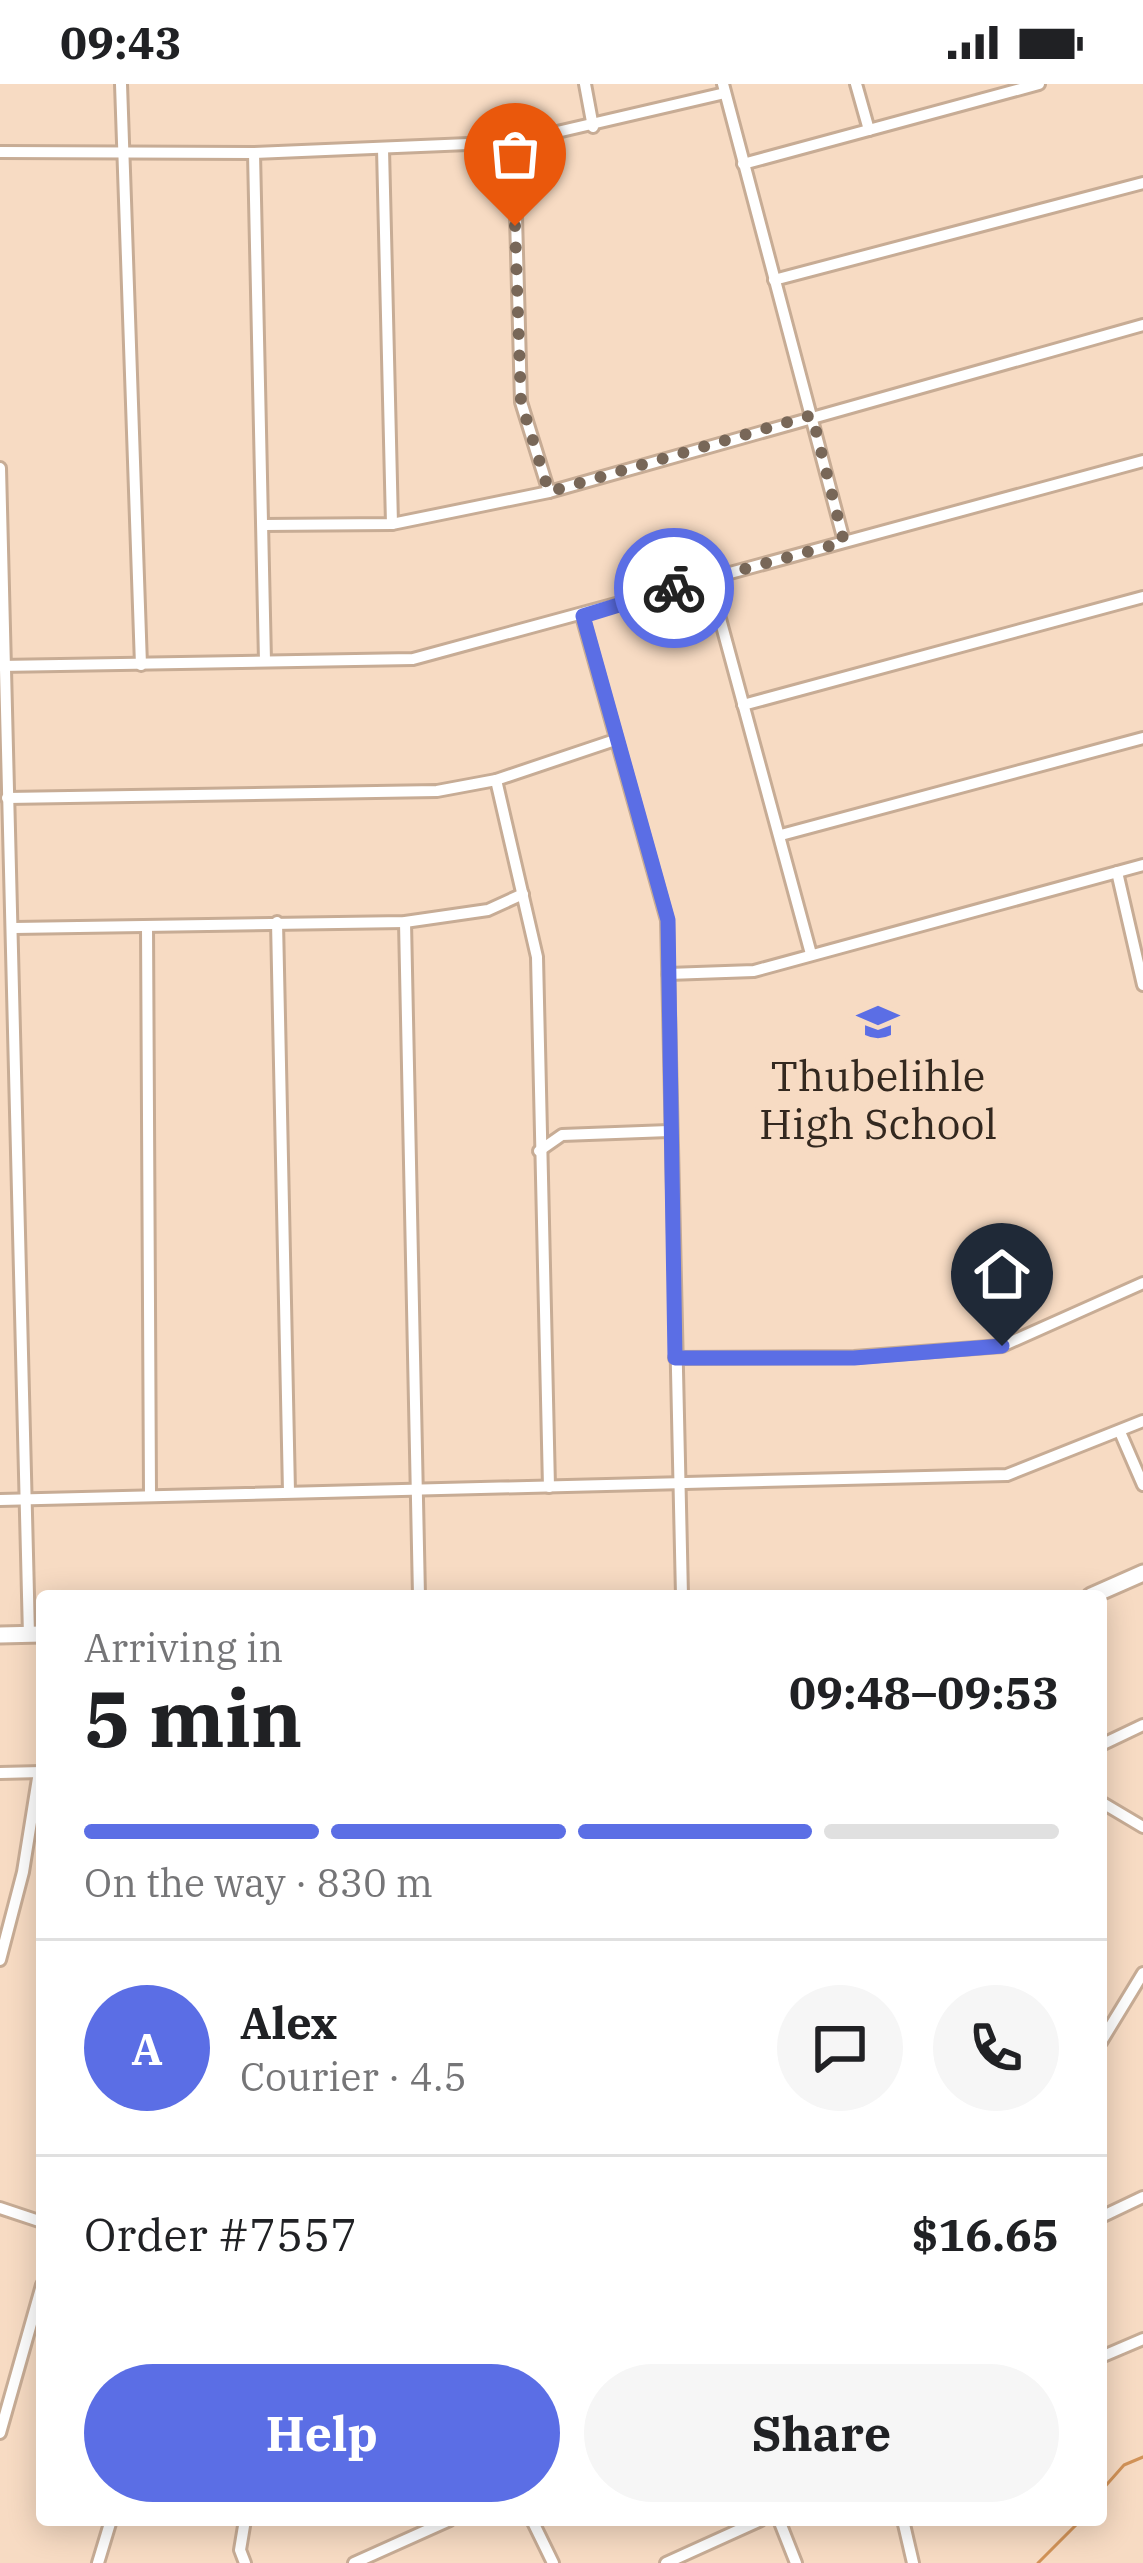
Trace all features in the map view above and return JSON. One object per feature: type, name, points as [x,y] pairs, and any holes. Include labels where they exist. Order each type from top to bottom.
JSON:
[{"type":"street","points":[[121,84],[141,665]]},
{"type":"street","points":[[584,84],[592,127]]},
{"type":"street","points":[[856,84],[869,130]]},
{"type":"street","points":[[743,164],[1039,84]]},
{"type":"street","points":[[0,152],[254,153],[514,142],[592,127],[724,88],[844,542]]},
{"type":"street","points":[[514,142],[520,388],[549,492]]},
{"type":"street","points":[[383,149],[392,524]]},
{"type":"street","points":[[254,153],[266,661]]},
{"type":"street","points":[[774,280],[1143,183]]},
{"type":"street","points":[[263,525],[392,524],[549,492],[1143,325]]},
{"type":"street","points":[[3,666],[413,658],[583,616],[1143,461]]},
{"type":"street","points":[[0,468],[26,1499],[35,1635],[0,1635]]},
{"type":"street","points":[[709,578],[811,954]]},
{"type":"street","points":[[743,705],[1143,598]]},
{"type":"street","points":[[583,616],[665,904],[682,1590]]},
{"type":"street","points":[[781,835],[1143,738]]},
{"type":"street","points":[[7,798],[406,793],[496,780],[616,740]]},
{"type":"street","points":[[496,780],[539,984],[549,1487]]},
{"type":"street","points":[[668,974],[736,973],[1143,866]]},
{"type":"street","points":[[1117,872],[1143,985]]},
{"type":"street","points":[[14,928],[405,922],[488,910],[523,894]]},
{"type":"street","points":[[278,922],[289,1492]]},
{"type":"street","points":[[405,922],[419,1590]]},
{"type":"street","points":[[146,926],[150,1493]]},
{"type":"street","points":[[0,1109],[18,1108]]},
{"type":"street","points":[[539,1151],[562,1135],[669,1131]]},
{"type":"street","points":[[675,1358],[854,1358],[1002,1346],[1143,1283]]},
{"type":"street","points":[[0,1499],[1007,1474],[1143,1421]]},
{"type":"street","points":[[1120,1432],[1143,1485]]},
{"type":"street","points":[[1105,1590],[1143,1573]]},
{"type":"street","points":[[1107,1742],[1143,1726]]},
{"type":"street","points":[[0,1773],[36,1772]]},
{"type":"street","points":[[0,1960],[23,1872],[36,1796]]},
{"type":"street","points":[[1107,1806],[1143,1827]]},
{"type":"street","points":[[1107,2032],[1143,1973]]},
{"type":"street","points":[[1107,2214],[1143,2198]]},
{"type":"street","points":[[0,2208],[36,2220]]},
{"type":"street","points":[[0,2433],[36,2306]]},
{"type":"street","points":[[1107,2354],[1143,2339]]},
{"type":"street","points":[[98,2563],[109,2526]]},
{"type":"street","points":[[243,2526],[240,2550],[245,2563]]},
{"type":"street","points":[[354,2563],[437,2526]]},
{"type":"street","points":[[535,2526],[553,2563]]},
{"type":"street","points":[[666,2563],[748,2526]]},
{"type":"street","points":[[781,2526],[796,2563]]},
{"type":"street","points":[[904,2526],[913,2563]]},
{"type":"waterway","points":[[1107,2484],[1124,2465],[1143,2457]]},
{"type":"waterway","points":[[1038,2563],[1075,2526]]},
{"type":"way so far","points":[[515,226],[521,402],[549,492],[812,415],[844,542],[674,588]]},
{"type":"place","name":"Thubelihle High School","points":[[878,1022]]},
{"type":"route","points":[[674,588],[583,616],[668,920],[675,1358],[854,1358],[1002,1346]]}]
